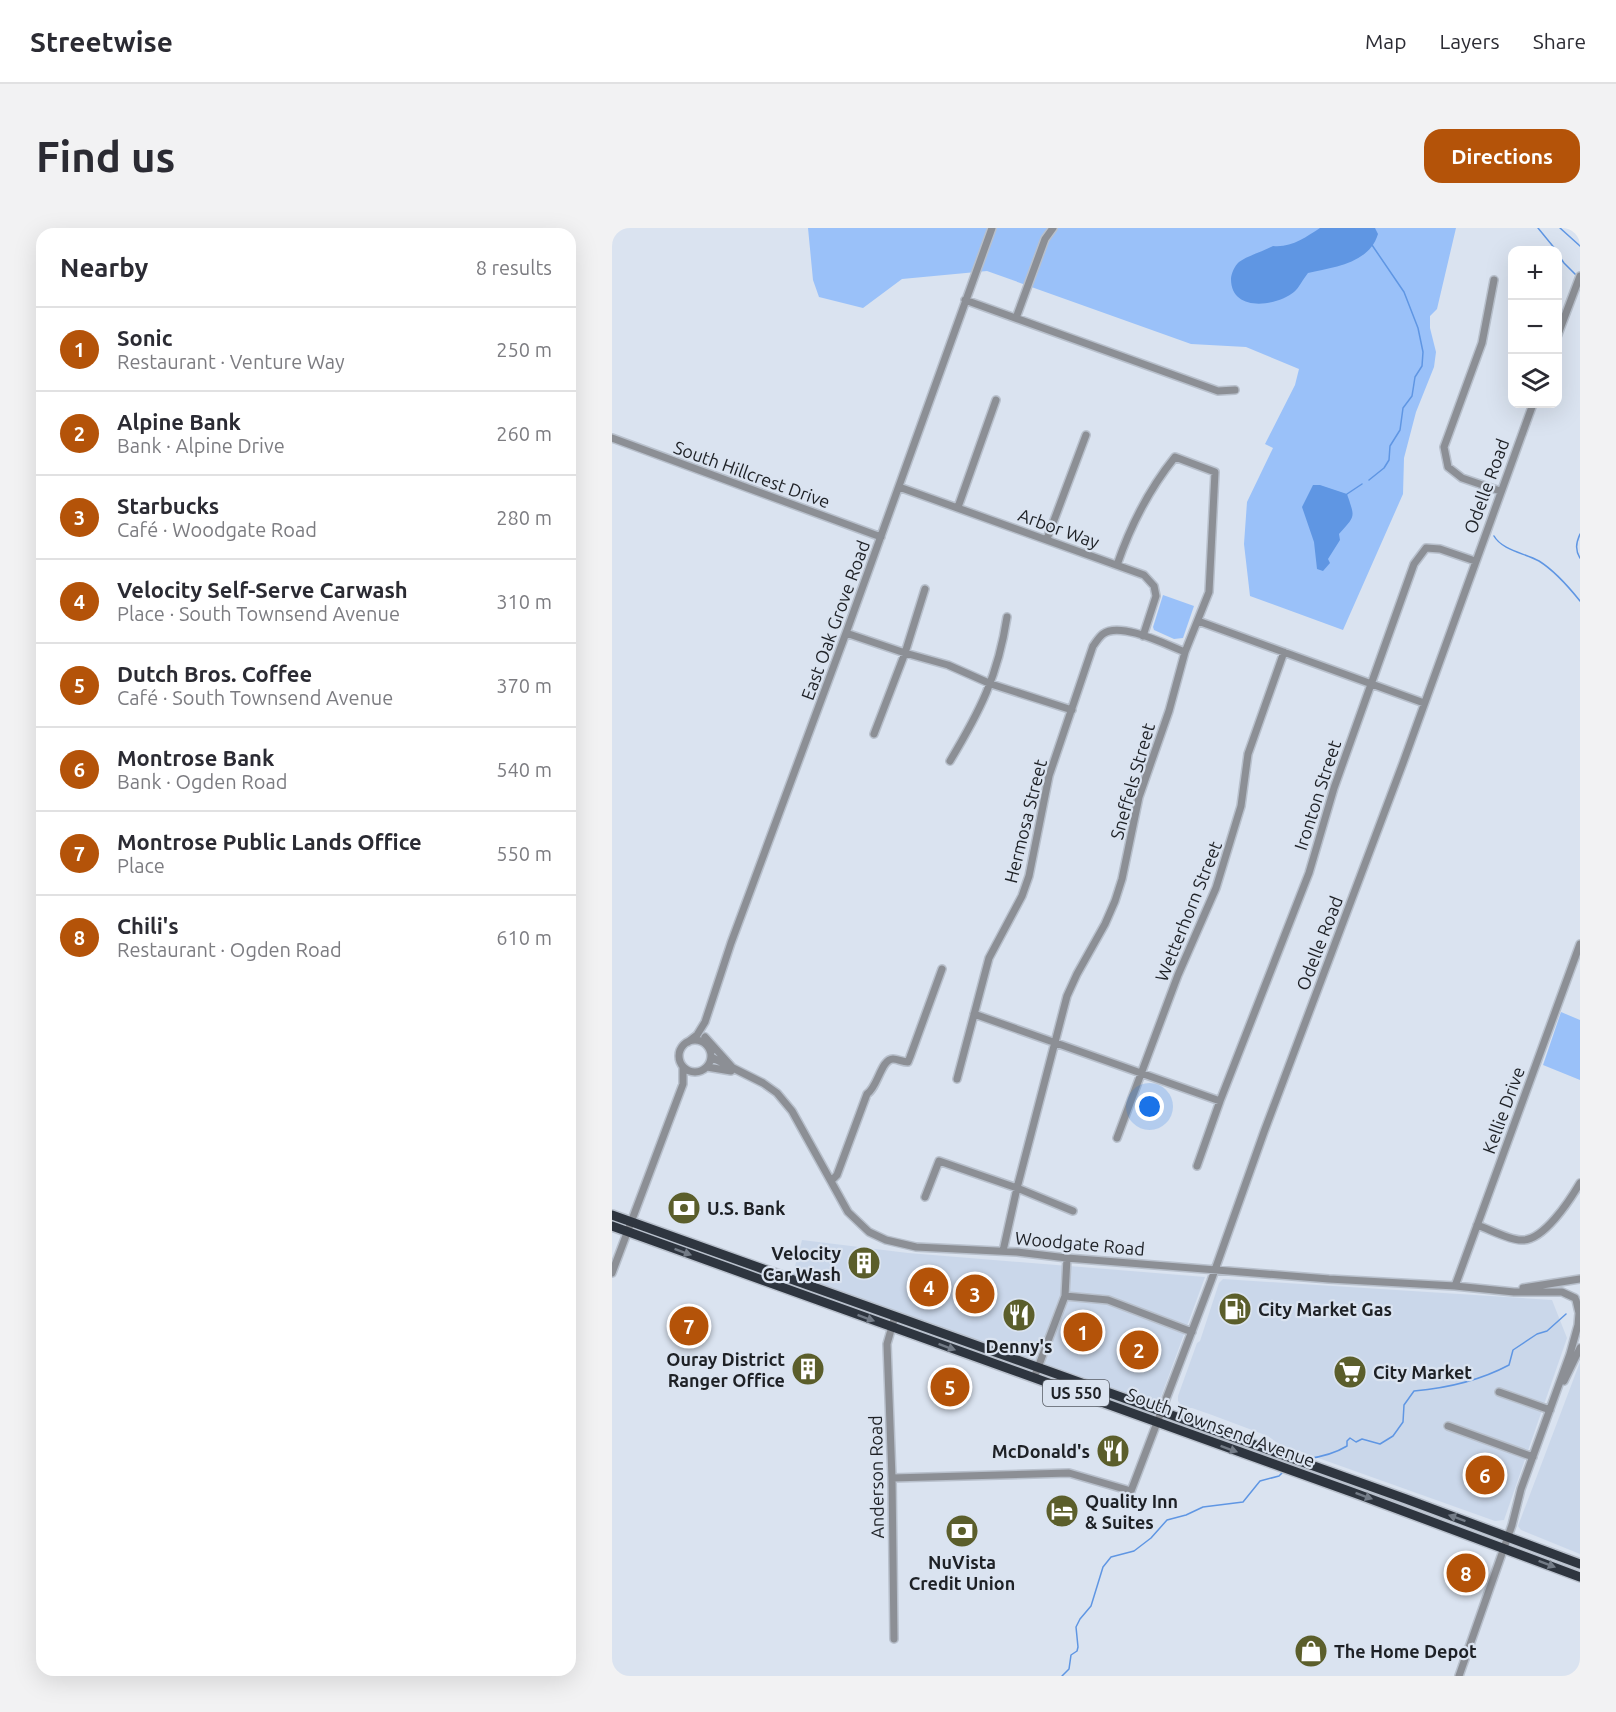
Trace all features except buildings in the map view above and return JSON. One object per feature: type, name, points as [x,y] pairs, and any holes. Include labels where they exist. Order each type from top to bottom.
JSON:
[{"type":"highway","name":"South Townsend Avenue","points":[[612,1215],[1263,1447],[1580,1564]]},
{"type":"highway","name":"South Townsend Avenue","points":[[612,1226],[1259,1460],[1309,1476],[1580,1577]]},
{"type":"street","name":"East Oak Grove Road","points":[[688,1042],[705,1022],[734,933],[846,633],[992,228]]},
{"type":"street","points":[[1016,318],[1045,239],[1053,228]]},
{"type":"street","points":[[1562,324],[1580,276]]},
{"type":"street","points":[[1494,280],[1482,343],[1444,447],[1448,467],[1462,478],[1500,491]]},
{"type":"street","points":[[965,300],[1218,391],[1235,390]]},
{"type":"street","points":[[958,507],[996,400]]},
{"type":"street","name":"Odelle Road","points":[[892,1478],[1069,1473],[1131,1491],[1215,1270],[1531,408]]},
{"type":"street","points":[[1047,539],[1086,435]]},
{"type":"street","name":"South Hillcrest Drive","points":[[612,438],[881,537]]},
{"type":"street","name":"Sneffels Street","points":[[1003,1251],[1067,996],[1115,901],[1122,879],[1139,797],[1169,711],[1185,652],[1209,592],[1215,472],[1175,457],[1165,469],[1127,536],[1117,565]]},
{"type":"street","name":"Arbor Way","points":[[899,487],[1144,574],[1154,586],[1156,596],[1143,636]]},
{"type":"street","name":"Ironton Street","points":[[1197,1166],[1309,873],[1334,788],[1414,564],[1426,548],[1440,549],[1475,561]]},
{"type":"street","points":[[874,734],[905,653],[926,589]]},
{"type":"street","points":[[950,761],[974,720],[991,684],[1002,651],[1007,617]]},
{"type":"street","points":[[1198,621],[1424,704]]},
{"type":"street","name":"Hermosa Street","points":[[957,1079],[988,958],[1022,896],[1029,876],[1049,776],[1094,646],[1103,634],[1114,630],[1126,630],[1143,636]]},
{"type":"street","points":[[846,633],[948,665],[991,684],[1072,710]]},
{"type":"street","points":[[1143,636],[1185,652]]},
{"type":"street","name":"Wetterhorn Street","points":[[1117,1138],[1178,975],[1216,888],[1241,806],[1248,754],[1284,652]]},
{"type":"street","name":"Kellie Drive","points":[[1455,1286],[1580,944]]},
{"type":"street","points":[[831,1181],[837,1175],[867,1094],[872,1091],[878,1081],[883,1065],[893,1059],[908,1062],[942,969]]},
{"type":"street","points":[[974,1014],[1141,1075],[1220,1101]]},
{"type":"street","name":"East Oak Grove Road","points":[[705,1022],[705,1040]]},
{"type":"street","points":[[612,1274],[683,1084],[683,1067],[679,1056],[682,1048],[688,1042],[705,1040],[711,1057],[707,1067],[696,1072],[683,1084]]},
{"type":"street","name":"Woodgate Road","points":[[705,1040],[733,1069]]},
{"type":"street","name":"Woodgate Road","points":[[711,1057],[763,1083],[777,1093],[792,1111],[842,1202],[855,1220],[869,1232],[886,1240],[916,1247],[1003,1251],[1215,1270],[1500,1291],[1562,1292],[1577,1301]]},
{"type":"street","points":[[683,1067],[696,1072]]},
{"type":"street","name":"Woodgate Road","points":[[707,1067],[741,1073]]},
{"type":"street","points":[[925,1197],[939,1161],[1017,1188],[1073,1211]]},
{"type":"street","points":[[1477,1225],[1522,1241],[1537,1236],[1567,1205],[1580,1183]]},
{"type":"street","points":[[1034,1378],[1065,1296],[1067,1258]]},
{"type":"street","points":[[1459,1676],[1578,1324],[1579,1313],[1574,1289],[1580,1280]]},
{"type":"street","name":"Woodgate Road","points":[[1500,1291],[1580,1280]]},
{"type":"street","points":[[1065,1296],[1108,1300],[1192,1332]]},
{"type":"street","name":"Anderson Road","points":[[894,1639],[892,1478],[887,1344],[896,1316]]},
{"type":"street","points":[[1550,1410],[1580,1348]]},
{"type":"street","points":[[1498,1392],[1550,1410]]},
{"type":"street","points":[[1448,1426],[1533,1457]]},
{"type":"shaded area","points":[[808,228],[1456,228],[1437,309],[1430,316],[1430,328],[1436,352],[1434,367],[1416,412],[1404,458],[1403,494],[1343,630],[1250,596],[1244,544],[1247,502],[1273,448],[1265,444],[1295,385],[1299,369],[1246,347],[1191,344],[987,271],[902,279],[863,308],[819,297],[813,280]]},
{"type":"shaded area","points":[[1320,228],[1375,228],[1378,234],[1367,252],[1339,266],[1308,273],[1296,290],[1286,297],[1255,304],[1238,297],[1233,290],[1231,279],[1239,262],[1273,246],[1298,241]]},
{"type":"shaded area","points":[[1313,485],[1347,494],[1352,512],[1351,519],[1339,534],[1340,540],[1328,559],[1330,563],[1323,571],[1317,569],[1314,542],[1302,507]]},
{"type":"shaded area","points":[[1163,595],[1194,606],[1183,638],[1174,639],[1154,630]]},
{"type":"shaded area","points":[[1561,1012],[1580,1020],[1580,1080],[1543,1065]]},
{"type":"shaded area","points":[[802,1240],[908,1253],[1205,1277],[1158,1405],[793,1274]]},
{"type":"shaded area","points":[[1223,1279],[1552,1300],[1567,1338],[1504,1520],[1495,1521],[1279,1444],[1268,1436],[1212,1415],[1192,1408],[1183,1408],[1178,1401],[1178,1396],[1197,1343],[1200,1341],[1219,1283]]},
{"type":"shaded area","points":[[1580,1362],[1580,1554],[1521,1530],[1518,1526]]},
{"type":"waterway","points":[[1538,228],[1553,246]]},
{"type":"waterway","points":[[1560,228],[1580,246]]},
{"type":"waterway","points":[[1369,480],[1384,468],[1389,460],[1390,446],[1400,430],[1403,408],[1412,396],[1415,377],[1422,366],[1423,352],[1418,328],[1404,292],[1372,245]]},
{"type":"waterway","points":[[1562,260],[1577,276]]},
{"type":"waterway","points":[[1347,494],[1362,484]]},
{"type":"waterway","points":[[1580,534],[1577,546],[1580,558]]},
{"type":"waterway","points":[[1494,536],[1502,545],[1545,565],[1580,601]]},
{"type":"waterway","points":[[1306,1459],[1337,1451],[1347,1446],[1350,1438],[1356,1442],[1362,1439],[1380,1444],[1393,1436],[1403,1422],[1404,1405],[1414,1391],[1463,1383],[1509,1365],[1513,1350],[1537,1334],[1547,1331],[1566,1314]]},
{"type":"waterway","points":[[1062,1676],[1069,1669],[1071,1655],[1077,1651],[1076,1627],[1091,1606],[1103,1567],[1111,1557],[1134,1551],[1151,1538],[1167,1520],[1203,1507],[1243,1502],[1260,1481],[1279,1476],[1284,1471]]},
{"type":"place","name":"U.S. Bank","points":[[684,1208]]},
{"type":"place","name":"Velocity Car Wash","points":[[864,1263]]},
{"type":"place","name":"Velocity Self-Serve Carwash","points":[[929,1287]]},
{"type":"place","name":"Starbucks","points":[[975,1294]]},
{"type":"place","name":"City Market Gas","points":[[1235,1309]]},
{"type":"place","name":"Denny's","points":[[1019,1315]]},
{"type":"place","name":"Montrose Public Lands Office","points":[[689,1326]]},
{"type":"place","name":"Sonic","points":[[1083,1332]]},
{"type":"place","name":"Alpine Bank","points":[[1139,1350]]},
{"type":"place","name":"Ouray District Ranger Office","points":[[808,1369]]},
{"type":"place","name":"City Market","points":[[1350,1372]]},
{"type":"place","name":"Dutch Bros. Coffee","points":[[950,1387]]},
{"type":"place","name":"McDonald's","points":[[1113,1451]]},
{"type":"place","name":"Montrose Bank","points":[[1485,1475]]},
{"type":"place","name":"Quality Inn & Suites","points":[[1062,1511]]},
{"type":"place","name":"NuVista Credit Union","points":[[962,1531]]},
{"type":"place","name":"Chili's","points":[[1466,1573]]},
{"type":"place","name":"The Home Depot","points":[[1311,1651]]}]
